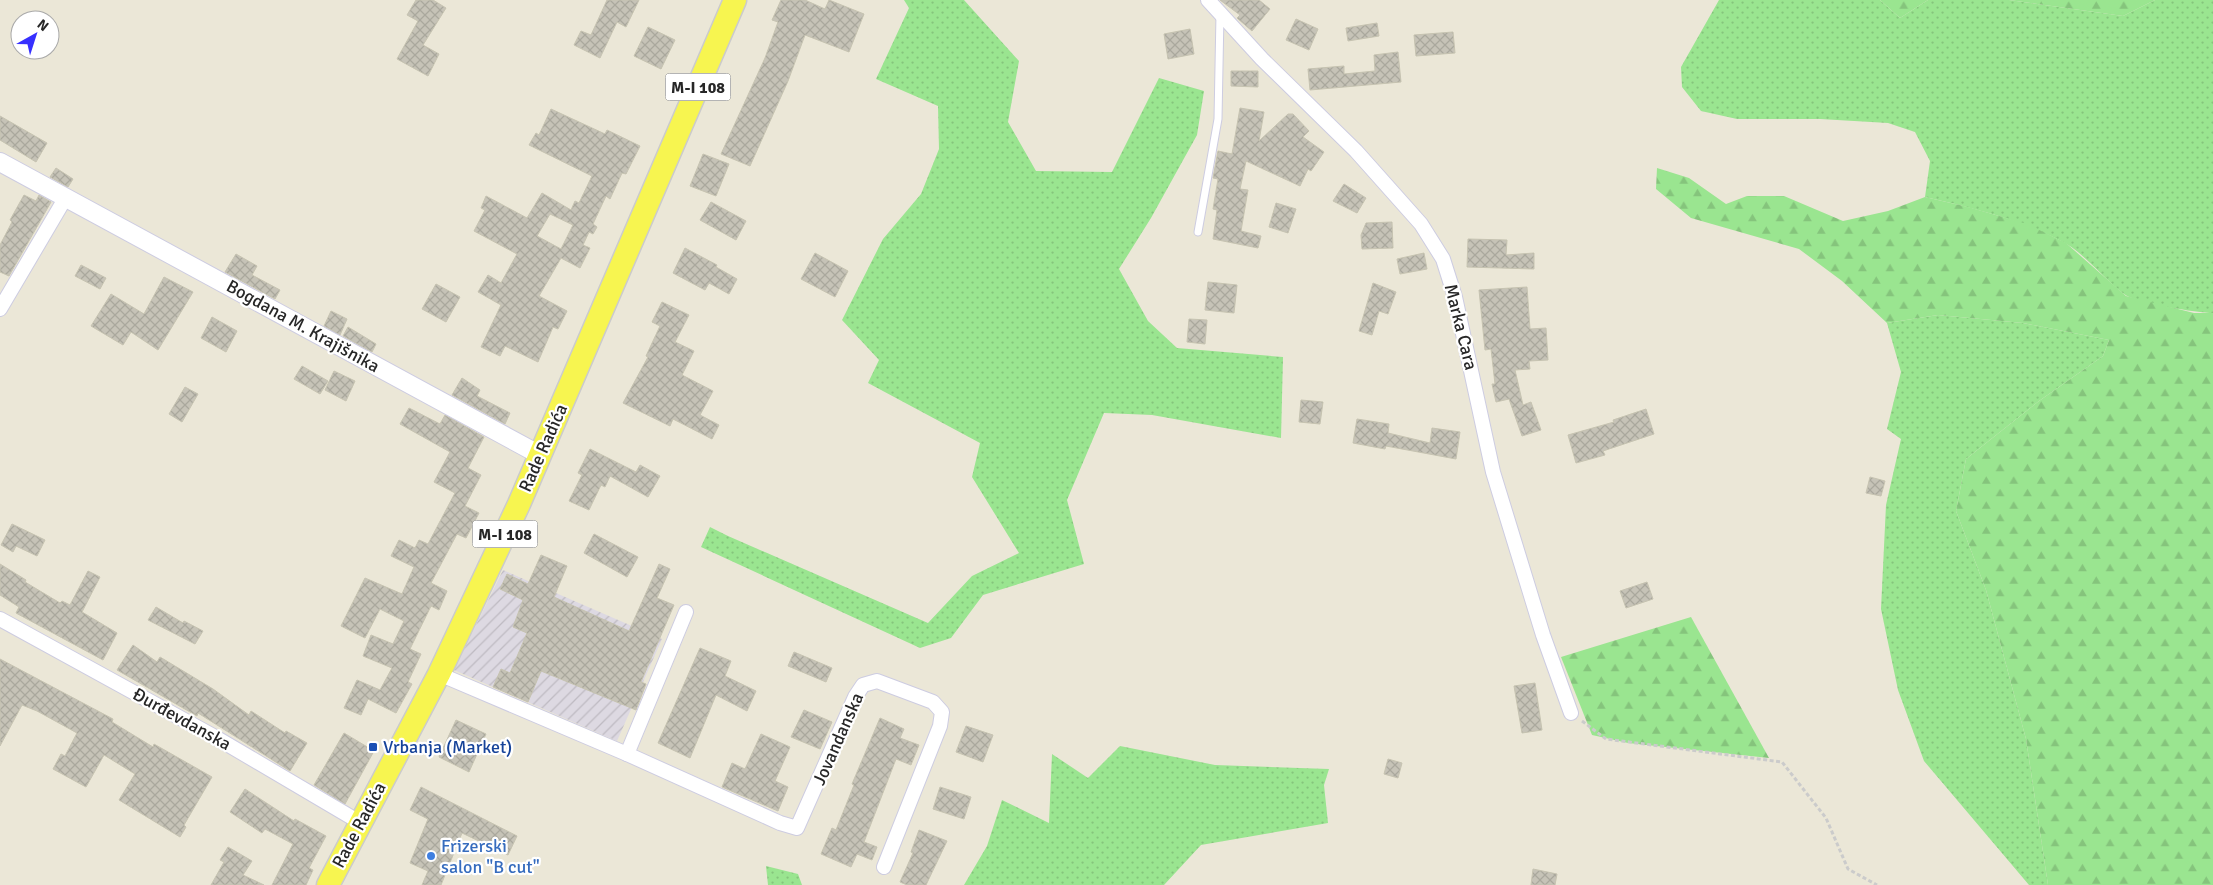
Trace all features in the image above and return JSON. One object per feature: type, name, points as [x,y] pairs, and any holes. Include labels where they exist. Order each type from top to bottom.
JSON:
[{"type":"main road","name":"Rade Radića","points":[[328,885],[439,674],[540,455],[735,0]]},
{"type":"street","name":"Marka Cara","points":[[1208,0],[1262,59],[1379,177],[1421,224],[1443,259],[1457,306],[1494,472],[1543,634],[1571,713]]},
{"type":"street","name":"Bogdana M. Krajišnika","points":[[0,162],[540,455]]},
{"type":"street","points":[[0,309],[66,197]]},
{"type":"street","points":[[627,754],[686,612]]},
{"type":"street","name":"Đurđevdanska","points":[[0,619],[215,737],[361,823]]},
{"type":"street","name":"Jovandanska","points":[[439,674],[627,754],[780,823],[797,828],[855,697],[863,685],[877,681],[933,702],[942,712],[940,726],[884,867]]},
{"type":"lane","points":[[1198,232],[1218,119],[1220,14]]},
{"type":"path","points":[[1571,713],[1606,739],[1782,762],[1826,818],[1848,869],[1878,885]]},
{"type":"shaded area","points":[[503,570],[662,639],[617,741],[454,670]]},
{"type":"green space","points":[[904,0],[964,0],[1019,61],[1008,122],[1036,171],[1112,172],[1159,78],[1204,91],[1197,135],[1151,218],[1119,269],[1148,321],[1177,348],[1283,357],[1281,438],[1152,415],[1104,413],[1067,500],[1084,564],[983,595],[951,638],[920,648],[701,547],[710,527],[928,623],[972,576],[1019,553],[972,477],[980,443],[868,383],[879,360],[842,320],[883,239],[921,194],[939,149],[938,106],[876,79],[909,8]]},
{"type":"green space","points":[[1719,0],[1880,0],[1900,18],[1928,0],[2009,0],[2123,16],[2155,0],[2213,0],[2213,313],[2167,307],[2130,297],[2117,288],[2078,252],[2063,242],[2013,221],[1925,197],[1930,161],[1915,132],[1888,123],[1820,119],[1737,119],[1701,111],[1682,87],[1681,67]]},
{"type":"green space","points":[[1880,0],[1928,0],[1900,18]]},
{"type":"green space","points":[[2009,0],[2155,0],[2123,16]]},
{"type":"green space","points":[[1657,168],[1689,178],[1726,204],[1747,196],[1784,196],[1843,221],[1888,211],[1925,197],[1968,207],[2027,224],[2066,243],[2126,296],[2194,313],[2213,313],[2213,885],[2048,885],[2026,739],[1986,590],[1956,511],[1966,459],[2039,401],[2103,356],[2109,340],[2023,323],[1938,315],[1887,323],[1842,281],[1799,249],[1691,218],[1656,189]]},
{"type":"green space","points":[[1938,315],[2023,323],[2109,340],[2103,356],[2039,401],[1966,459],[1956,511],[1986,590],[2026,739],[2048,885],[2029,885],[1924,761],[1898,690],[1881,609],[1886,505],[1901,439],[1887,429],[1901,372],[1887,323]]},
{"type":"green space","points":[[1691,617],[1769,758],[1628,743],[1592,735],[1561,657]]},
{"type":"green space","points":[[1120,746],[1215,765],[1329,769],[1324,785],[1328,823],[1201,845],[1164,885],[964,885],[987,846],[1002,800],[1049,823],[1052,754],[1088,778]]},
{"type":"green space","points":[[766,866],[798,874],[802,885],[768,885]]},
{"type":"building","points":[[416,0],[433,0],[446,8],[423,45],[439,54],[428,76],[397,59],[418,21],[407,15]]},
{"type":"building","points":[[607,0],[639,0],[626,27],[617,22],[600,58],[574,45],[581,31],[591,35]]},
{"type":"building","points":[[781,0],[805,0],[825,9],[829,0],[864,14],[849,52],[805,35],[788,81],[750,166],[721,154],[765,58],[778,22],[772,20]]},
{"type":"building","points":[[1220,0],[1259,0],[1270,9],[1252,31],[1237,18],[1240,15]]},
{"type":"building","points":[[1296,19],[1318,29],[1309,50],[1286,40]]},
{"type":"building","points":[[1377,23],[1379,36],[1348,41],[1346,28]]},
{"type":"building","points":[[648,27],[675,40],[661,69],[634,56]]},
{"type":"building","points":[[1190,29],[1194,54],[1168,59],[1164,34]]},
{"type":"building","points":[[1453,32],[1455,53],[1416,56],[1414,35]]},
{"type":"building","points":[[1398,52],[1401,82],[1310,90],[1308,69],[1344,66],[1344,74],[1375,71],[1374,55]]},
{"type":"building","points":[[1231,71],[1258,71],[1258,87],[1231,86]]},
{"type":"building","points":[[1240,108],[1264,112],[1259,141],[1288,114],[1293,114],[1309,131],[1303,137],[1324,152],[1311,171],[1308,169],[1300,186],[1246,161],[1240,189],[1248,190],[1241,231],[1261,236],[1258,248],[1213,239],[1217,210],[1213,209],[1218,179],[1213,178],[1218,151],[1232,154]]},
{"type":"building","points":[[551,109],[605,134],[607,130],[640,146],[626,174],[622,173],[610,199],[606,196],[593,224],[597,227],[593,234],[589,232],[583,245],[590,248],[580,268],[561,258],[539,296],[567,311],[558,329],[553,327],[538,362],[505,346],[500,356],[481,347],[501,305],[478,292],[488,275],[501,283],[517,254],[474,231],[485,210],[481,208],[486,196],[527,218],[542,193],[571,210],[575,201],[579,203],[592,176],[529,145],[536,133],[539,135]],"holes":[[[550,214],[573,225],[561,249],[537,236]]]},
{"type":"building","points":[[0,116],[47,143],[36,162],[0,140]]},
{"type":"building","points":[[703,154],[729,164],[716,196],[690,186]]},
{"type":"building","points":[[56,168],[73,179],[68,187],[50,177]]},
{"type":"building","points":[[1344,184],[1366,198],[1357,213],[1333,201]]},
{"type":"building","points":[[24,195],[36,201],[39,195],[51,202],[9,276],[0,272],[0,245],[12,222],[10,220]]},
{"type":"building","points":[[711,202],[746,221],[736,240],[700,220]]},
{"type":"building","points":[[1276,203],[1296,209],[1288,233],[1269,227]]},
{"type":"building","points":[[1392,222],[1393,248],[1362,249],[1361,235],[1366,223]]},
{"type":"building","points":[[1468,239],[1507,240],[1506,255],[1534,253],[1534,269],[1467,267]]},
{"type":"building","points":[[685,248],[717,265],[716,267],[737,279],[729,294],[709,283],[705,290],[673,273]]},
{"type":"building","points":[[815,253],[848,271],[835,297],[801,279]]},
{"type":"building","points":[[1424,253],[1427,269],[1400,274],[1397,259]]},
{"type":"building","points":[[236,254],[257,266],[252,275],[280,290],[275,299],[225,272]]},
{"type":"building","points":[[81,265],[106,278],[100,289],[75,276]]},
{"type":"building","points":[[164,277],[193,292],[158,350],[131,332],[123,345],[91,326],[111,294],[144,314]]},
{"type":"building","points":[[1208,282],[1237,285],[1234,313],[1205,310]]},
{"type":"building","points":[[1373,283],[1396,292],[1388,314],[1379,311],[1372,335],[1359,331]]},
{"type":"building","points":[[436,284],[460,297],[446,322],[422,309]]},
{"type":"building","points":[[1527,287],[1530,329],[1546,328],[1548,360],[1529,361],[1530,369],[1515,370],[1523,405],[1531,402],[1541,430],[1522,436],[1509,399],[1496,402],[1492,384],[1495,384],[1491,349],[1485,350],[1479,290]]},
{"type":"building","points":[[662,302],[689,315],[675,342],[694,351],[682,375],[713,391],[700,415],[719,425],[712,439],[673,419],[670,426],[623,403],[648,357],[646,356],[660,326],[652,322]]},
{"type":"building","points":[[331,311],[347,319],[340,335],[324,326]]},
{"type":"building","points":[[212,317],[237,331],[226,352],[201,338]]},
{"type":"building","points":[[1189,319],[1207,320],[1205,344],[1187,342]]},
{"type":"building","points":[[348,327],[376,344],[372,352],[343,336]]},
{"type":"building","points":[[302,366],[328,381],[320,394],[294,379]]},
{"type":"building","points":[[334,371],[355,381],[346,401],[325,390]]},
{"type":"building","points":[[462,378],[480,390],[477,396],[510,413],[505,424],[452,395]]},
{"type":"building","points":[[185,387],[198,394],[182,422],[169,414]]},
{"type":"building","points":[[1301,400],[1323,402],[1320,424],[1299,422]]},
{"type":"building","points":[[409,408],[440,424],[445,415],[484,437],[468,468],[481,475],[465,506],[479,513],[466,538],[457,534],[431,583],[447,591],[439,610],[431,606],[410,649],[421,654],[408,682],[412,684],[396,713],[368,699],[361,715],[344,708],[357,680],[380,690],[392,668],[363,656],[371,635],[393,644],[404,621],[380,609],[365,638],[341,626],[365,578],[402,594],[414,567],[391,556],[399,540],[415,548],[419,540],[428,544],[455,493],[434,482],[450,452],[400,424]]},
{"type":"building","points":[[1646,409],[1654,434],[1603,451],[1605,455],[1576,463],[1568,435],[1614,422],[1613,420]]},
{"type":"building","points":[[1357,419],[1389,424],[1388,433],[1430,443],[1432,428],[1460,432],[1456,459],[1386,446],[1385,449],[1353,443]]},
{"type":"building","points":[[590,449],[636,472],[640,465],[660,476],[648,497],[610,476],[605,487],[601,485],[589,510],[569,501],[582,475],[578,473]]},
{"type":"building","points":[[1870,477],[1885,481],[1881,496],[1866,493]]},
{"type":"building","points":[[12,524],[45,540],[37,556],[16,546],[13,552],[1,545]]},
{"type":"building","points":[[594,534],[638,557],[627,577],[584,553]]},
{"type":"building","points":[[541,555],[567,566],[554,597],[629,631],[659,564],[670,569],[657,598],[674,605],[641,682],[646,684],[636,710],[541,671],[528,702],[493,687],[501,669],[510,673],[527,633],[513,627],[523,600],[500,589],[507,574],[528,584]]},
{"type":"building","points":[[0,564],[60,603],[62,601],[70,605],[88,571],[100,577],[82,612],[117,633],[103,660],[16,613],[19,607],[0,595]]},
{"type":"building","points":[[1647,582],[1653,599],[1626,608],[1620,591]]},
{"type":"building","points":[[156,607],[183,623],[184,621],[203,631],[195,644],[148,620]]},
{"type":"building","points":[[133,645],[157,662],[160,657],[213,689],[249,715],[251,711],[285,733],[286,731],[307,743],[290,771],[198,713],[197,716],[117,670]]},
{"type":"building","points":[[700,648],[731,661],[725,676],[756,691],[747,711],[716,695],[690,758],[658,743]]},
{"type":"building","points":[[794,652],[832,668],[826,682],[788,666]]},
{"type":"building","points":[[0,659],[113,719],[112,722],[153,747],[154,744],[212,777],[184,825],[186,827],[180,837],[119,800],[135,774],[104,755],[86,787],[53,769],[61,754],[65,756],[77,733],[37,711],[22,705],[0,746]]},
{"type":"building","points":[[1535,683],[1542,730],[1522,733],[1514,686]]},
{"type":"building","points":[[804,710],[832,722],[820,749],[791,737]]},
{"type":"building","points":[[880,718],[904,729],[900,738],[919,745],[911,765],[896,759],[864,842],[877,847],[872,860],[857,854],[851,867],[821,854],[832,828],[836,830],[854,785],[852,784]]},
{"type":"building","points":[[456,720],[486,734],[469,772],[439,757]]},
{"type":"building","points":[[966,726],[993,735],[983,762],[956,752]]},
{"type":"building","points":[[344,733],[374,751],[345,804],[314,785]]},
{"type":"building","points":[[761,734],[790,747],[775,781],[788,787],[778,811],[722,787],[732,763],[745,769]]},
{"type":"building","points":[[1388,759],[1402,763],[1398,778],[1384,774]]},
{"type":"building","points":[[421,787],[517,836],[508,855],[462,833],[441,885],[422,885],[428,871],[410,863],[428,819],[410,810]]},
{"type":"building","points":[[940,787],[971,797],[964,819],[933,809]]},
{"type":"building","points":[[245,789],[294,821],[295,819],[326,836],[309,868],[313,870],[306,885],[272,885],[293,844],[265,829],[262,833],[230,812]]},
{"type":"building","points":[[919,830],[947,841],[926,885],[907,885],[900,882],[913,853],[911,852]]},
{"type":"building","points":[[228,847],[252,861],[243,875],[264,885],[211,885],[224,862],[220,860]]},
{"type":"building","points":[[1533,869],[1557,874],[1555,885],[1531,885]]},
{"type":"place","name":"Vrbanja (Market)","points":[[373,747]]},
{"type":"place","name":"Frizerski salon \"B cut\"","points":[[431,856]]}]
